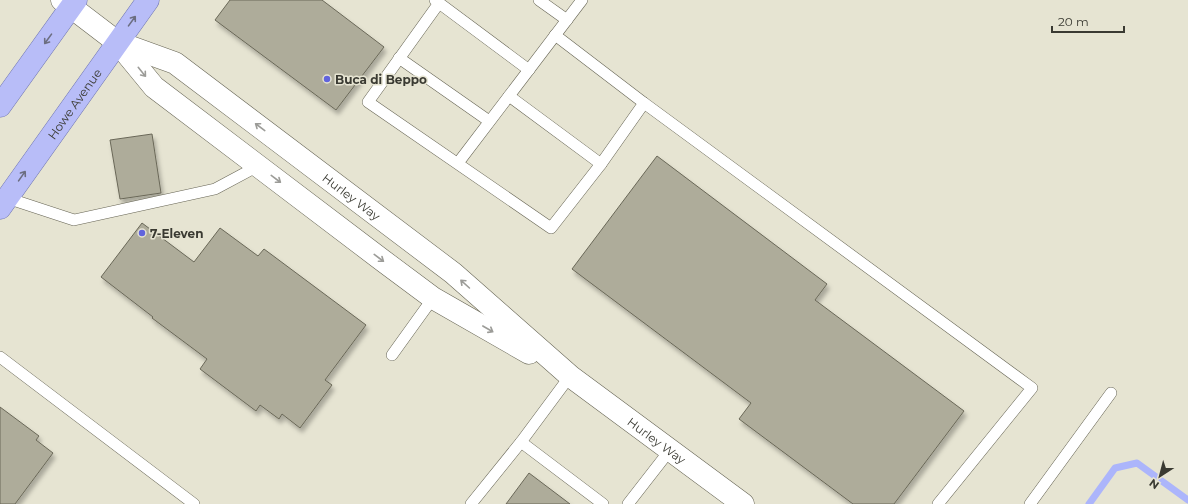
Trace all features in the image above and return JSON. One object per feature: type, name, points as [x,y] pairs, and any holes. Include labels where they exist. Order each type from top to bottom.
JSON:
[{"type":"main road","name":"Howe Avenue","points":[[3,203],[148,0]]},
{"type":"main road","points":[[0,106],[69,2]]},
{"type":"street","name":"Hurley Way","points":[[69,2],[117,42],[154,87],[433,298],[570,376]]},
{"type":"street","name":"Hurley Way","points":[[117,42],[175,63],[453,273],[570,376],[743,504]]},
{"type":"lane","points":[[539,0],[567,20]]},
{"type":"lane","points":[[458,163],[582,0]]},
{"type":"lane","points":[[529,70],[437,2],[368,102],[551,228],[601,164],[644,103]]},
{"type":"lane","points":[[555,35],[644,103],[1032,388],[938,504]]},
{"type":"lane","points":[[399,58],[489,121]]},
{"type":"lane","points":[[509,96],[601,164]]},
{"type":"lane","points":[[3,203],[74,220],[215,189],[258,166]]},
{"type":"lane","points":[[392,355],[433,298]]},
{"type":"lane","points":[[0,357],[194,504]]},
{"type":"lane","points":[[471,504],[521,442],[570,376]]},
{"type":"lane","points":[[1030,504],[1111,393]]},
{"type":"lane","points":[[521,442],[603,504]]},
{"type":"lane","points":[[628,504],[670,450]]},
{"type":"building","name":"Buca di Beppo","points":[[230,0],[322,0],[384,47],[336,110],[215,20]]},
{"type":"building","points":[[152,134],[161,193],[120,199],[110,140]]},
{"type":"building","points":[[657,156],[827,284],[815,300],[964,411],[894,504],[853,504],[739,419],[751,403],[572,269]]},
{"type":"building","points":[[142,223],[194,262],[220,228],[258,256],[264,249],[366,325],[325,380],[332,385],[300,428],[282,414],[279,419],[260,405],[256,411],[200,369],[207,359],[152,318],[153,317],[101,277]]},
{"type":"building","points":[[0,407],[39,436],[36,440],[53,453],[15,504],[0,504]]},
{"type":"building","points":[[529,473],[570,504],[506,504]]},
{"type":"waterway","points":[[1089,504],[1115,468],[1137,463],[1188,500]]},
{"type":"place","name":"Buca di Beppo","points":[[327,79]]},
{"type":"place","name":"7-Eleven","points":[[142,233]]}]
